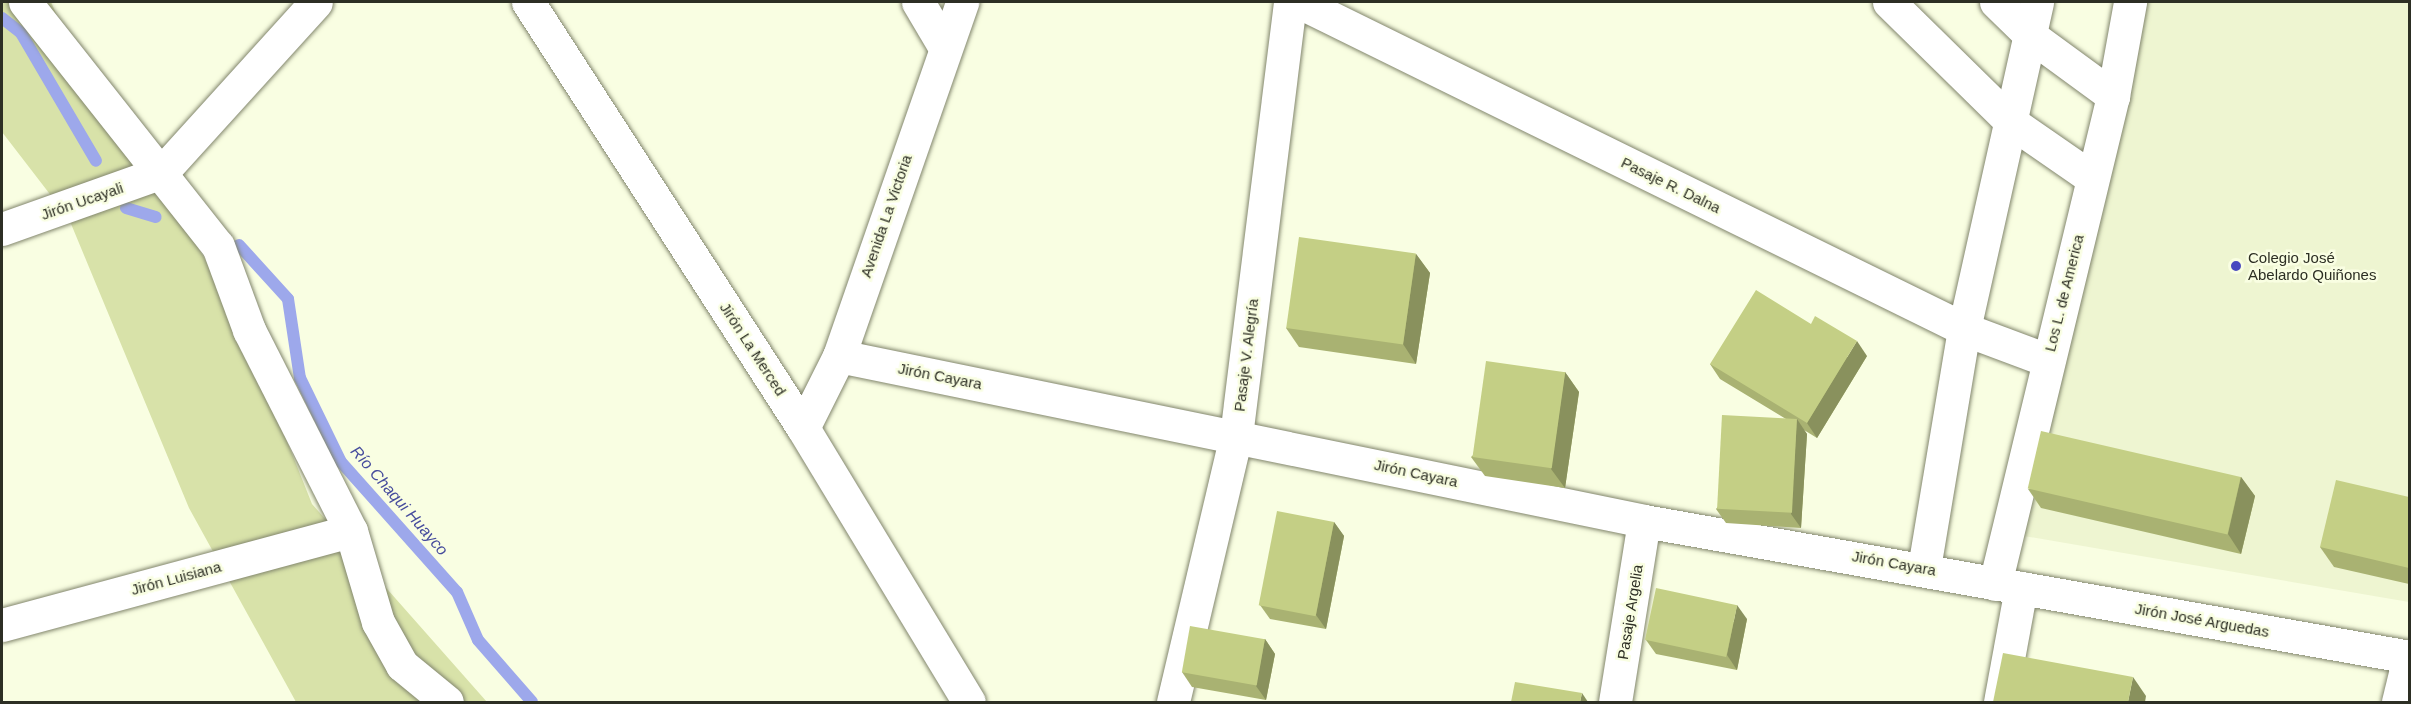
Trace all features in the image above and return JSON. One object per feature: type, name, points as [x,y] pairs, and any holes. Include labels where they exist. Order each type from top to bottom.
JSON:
[{"type":"street","points":[[25,2],[162,172],[218,246],[249,330],[351,531],[378,622],[402,665],[447,702]]},
{"type":"street","points":[[162,172],[316,2]]},
{"type":"street","name":"Jirón La Merced","points":[[528,2],[803,428],[969,702]]},
{"type":"street","points":[[918,2],[944,46]]},
{"type":"street","name":"Avenida La Victoria","points":[[803,428],[838,356],[944,46],[962,2]]},
{"type":"street","name":"Pasaje V. Alegría","points":[[1173,702],[1236,436],[1290,2]]},
{"type":"street","name":"Pasaje R. Dalna","points":[[1299,2],[1964,328],[2047,360]]},
{"type":"street","points":[[1889,2],[2011,122],[2092,178]]},
{"type":"street","points":[[1996,2],[2031,36],[2113,96]]},
{"type":"street","points":[[1924,568],[1964,328],[2037,2]]},
{"type":"street","name":"Los L. de America","points":[[2000,702],[2008,586],[2047,360],[2113,96],[2130,2]]},
{"type":"street","name":"Jirón Ucayali","points":[[2,229],[162,172]]},
{"type":"street","name":"Jirón Cayara","points":[[838,356],[1644,520],[1924,568],[2008,586]]},
{"type":"street","name":"Pasaje Argelia","points":[[1615,702],[1644,520]]},
{"type":"street","name":"Jirón Luisiana","points":[[2,625],[351,531]]},
{"type":"street","name":"Jirón José Arguedas","points":[[2008,586],[2409,657]]},
{"type":"street","points":[[2398,702],[2409,657]]},
{"type":"shaded area","points":[[2,2],[51,2],[62,27],[232,303],[312,504],[487,702],[296,702],[189,508],[69,219],[2,132]]},
{"type":"shaded area","name":"Colegio José Abelardo Quiñones","points":[[2130,2],[2409,2],[2409,602],[1995,531]]},
{"type":"building","points":[[1299,237],[1416,253],[1403,345],[1286,328]]},
{"type":"building","points":[[1756,290],[1811,324],[1815,316],[1857,341],[1807,423],[1710,364]]},
{"type":"building","points":[[1486,361],[1565,372],[1552,468],[1473,457]]},
{"type":"building","points":[[1722,415],[1797,419],[1792,513],[1717,509]]},
{"type":"building","points":[[2041,431],[2241,477],[2227,535],[2028,488]]},
{"type":"building","points":[[2336,480],[2409,497],[2409,568],[2320,547]]},
{"type":"building","points":[[1277,511],[1334,522],[1316,616],[1259,605]]},
{"type":"building","points":[[1656,588],[1737,605],[1726,657],[1645,640]]},
{"type":"building","points":[[1190,626],[1265,639],[1257,685],[1182,672]]},
{"type":"building","points":[[2003,653],[2133,677],[2128,702],[1993,702]]},
{"type":"building","points":[[1515,682],[1582,693],[1580,702],[1511,702]]},
{"type":"waterway","name":"Río Chaqui Huayco","points":[[2,18],[21,33],[96,161]]},
{"type":"waterway","name":"Río Chaqui Huayco","points":[[126,208],[156,217]]},
{"type":"waterway","name":"Río Chaqui Huayco","points":[[239,245],[288,299],[300,378],[341,462],[457,592],[478,640],[532,702]]},
{"type":"place","name":"Colegio José Abelardo Quiñones","points":[[2236,266]]}]
